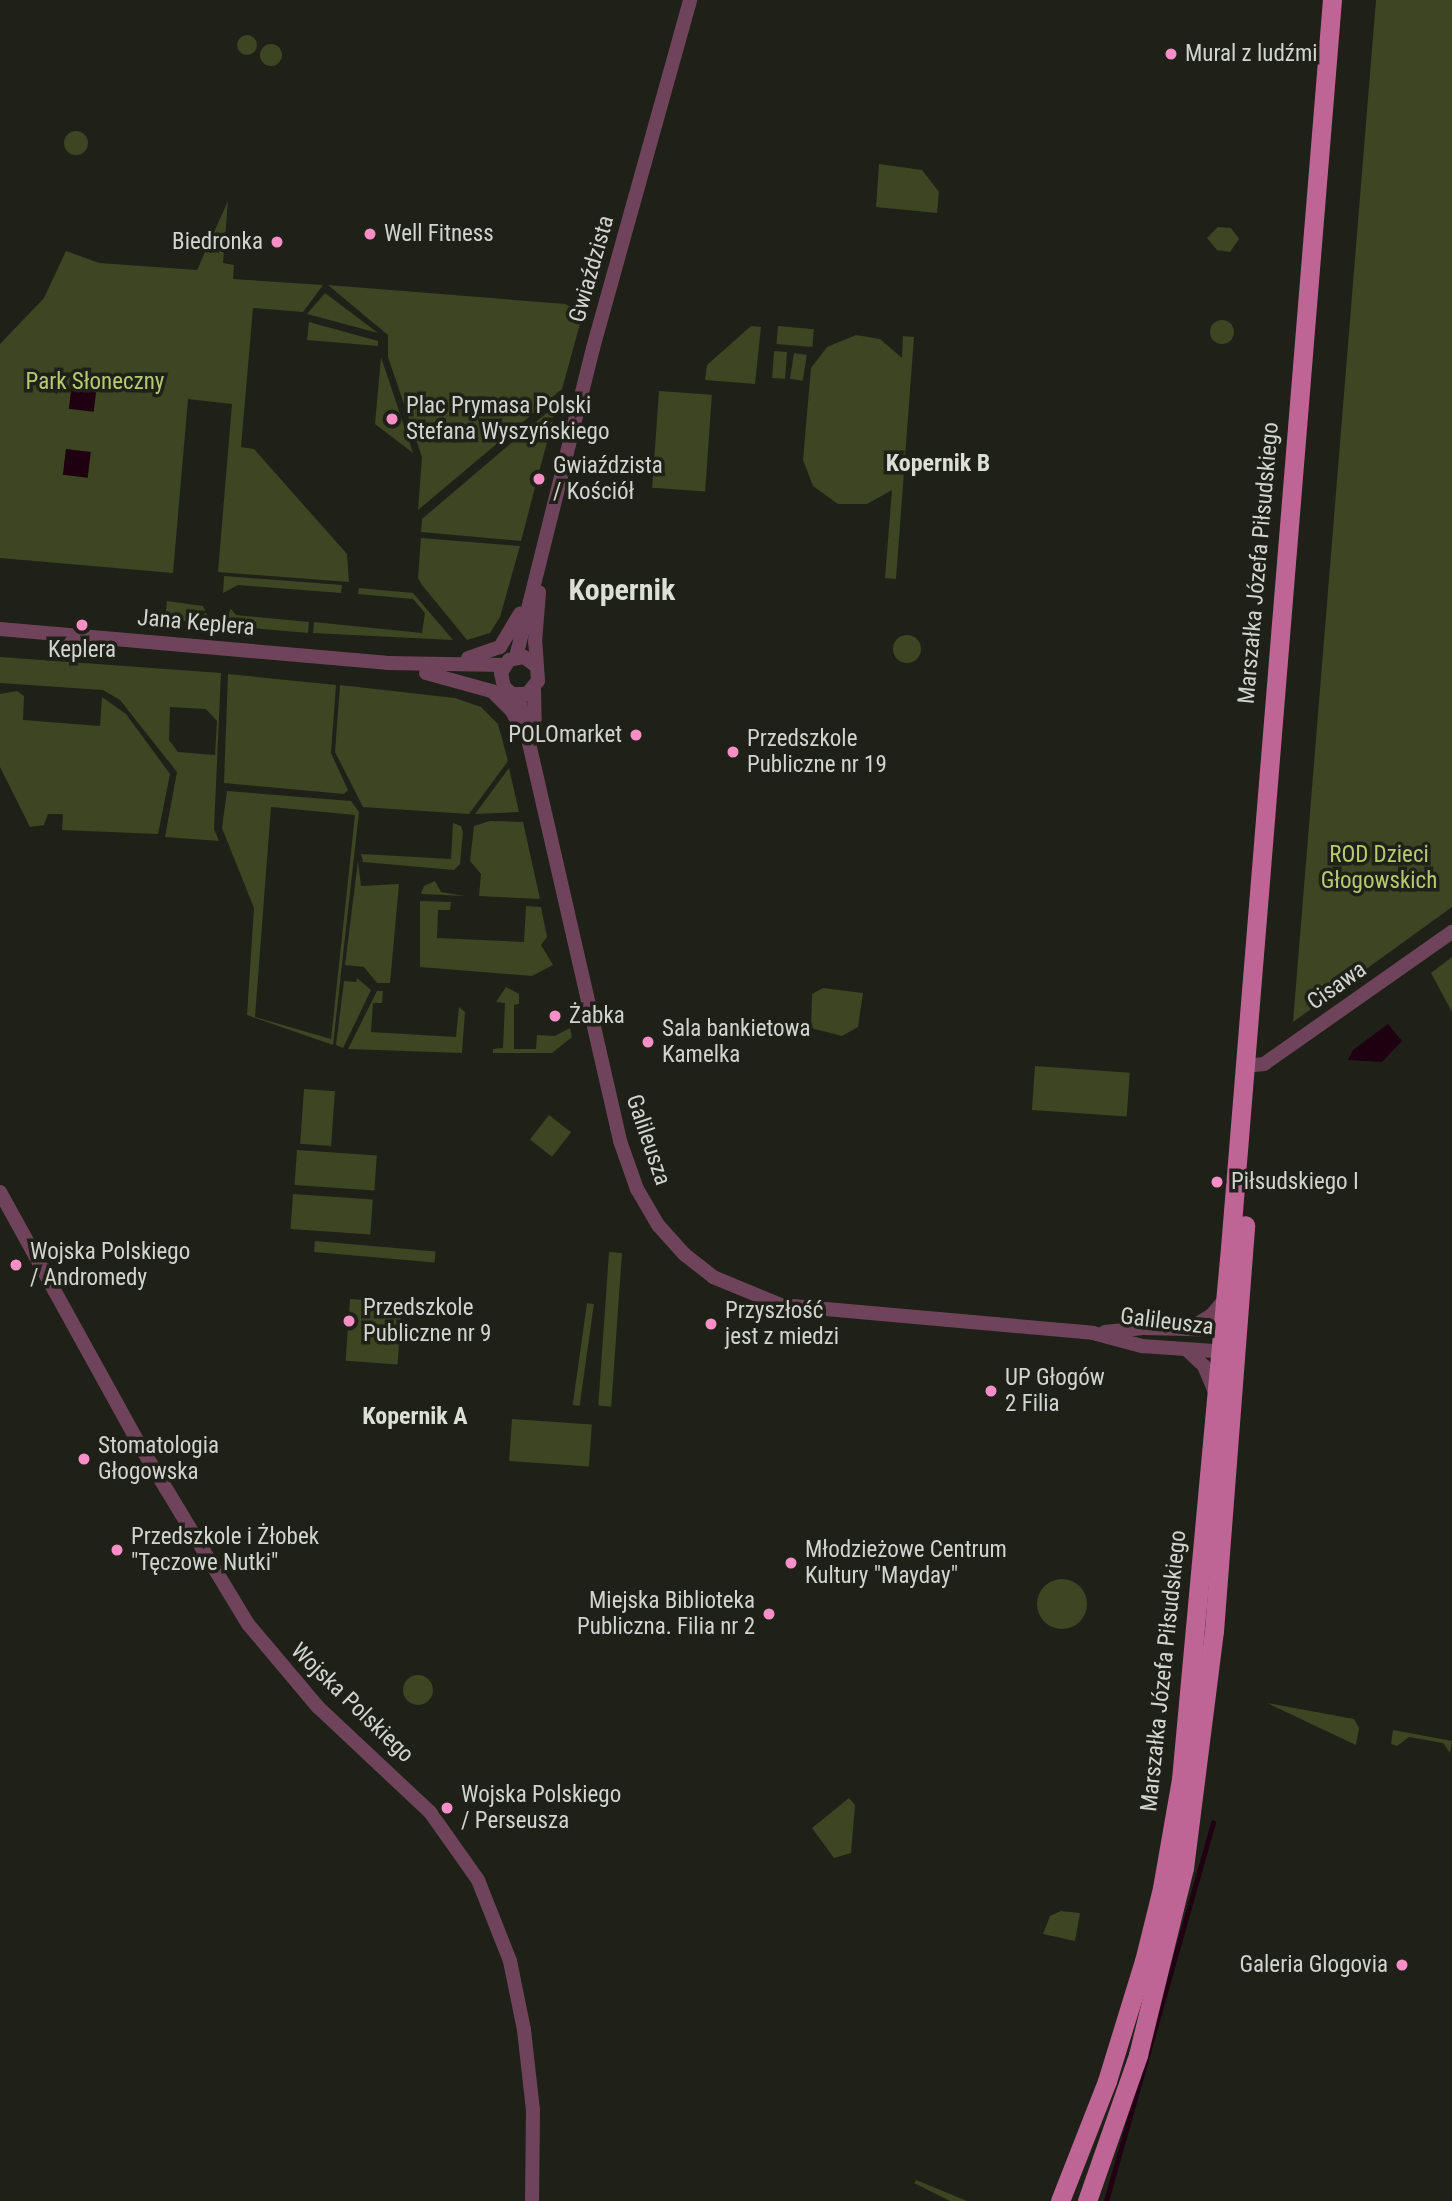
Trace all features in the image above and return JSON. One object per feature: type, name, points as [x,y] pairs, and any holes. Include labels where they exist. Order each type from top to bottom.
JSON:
[{"type":"main road","name":"Marszałka Józefa Piłsudskiego","points":[[1229,1330],[1225,1298],[1332,0]]},
{"type":"main road","name":"Marszałka Józefa Piłsudskiego","points":[[1087,2201],[1138,2056],[1184,1868],[1214,1631],[1229,1330],[1246,1199],[1239,1130]]},
{"type":"main road","name":"Marszałka Józefa Piłsudskiego","points":[[1060,2201],[1118,2048],[1168,1858],[1187,1722],[1215,1392],[1228,1352]]},
{"type":"street","name":"Gwiaździsta","points":[[501,682],[510,661],[543,552],[593,348],[691,0]]},
{"type":"street","name":"Gwiaździsta","points":[[534,689],[543,552]]},
{"type":"street","name":"Jana Keplera","points":[[420,668],[492,653],[506,641],[532,587]]},
{"type":"street","name":"Jana Keplera","points":[[0,629],[387,663],[501,682]]},
{"type":"street","name":"Jana Keplera","points":[[420,668],[510,661]]},
{"type":"street","points":[[510,661],[536,666]]},
{"type":"street","name":"Jana Keplera","points":[[420,668],[492,691],[502,699],[531,753]]},
{"type":"street","points":[[501,682],[518,695],[534,689]]},
{"type":"street","name":"Galileusza","points":[[534,689],[538,779]]},
{"type":"street","name":"Galileusza","points":[[518,695],[620,1141],[644,1201],[684,1254],[713,1277],[781,1305],[1093,1333],[1188,1351],[1228,1352]]},
{"type":"street","name":"Cisawa","points":[[1244,1066],[1264,1065],[1452,932]]},
{"type":"street","name":"Wojska Polskiego","points":[[0,1192],[142,1449],[248,1624],[318,1707],[430,1812],[478,1880],[510,1961],[524,2030],[533,2110],[531,2201]]},
{"type":"street","points":[[1191,1328],[1212,1315],[1225,1298]]},
{"type":"street","name":"Galileusza","points":[[1093,1333],[1191,1328],[1229,1330]]},
{"type":"street","points":[[1188,1351],[1209,1373],[1215,1392]]},
{"type":"green space","name":"ROD Dzieci Głogowskich","points":[[1376,0],[1452,0],[1452,907],[1293,1022]]},
{"type":"green space","points":[[247,35],[254,38],[257,45],[254,52],[247,55],[240,52],[237,45],[240,38]]},
{"type":"green space","points":[[267,44],[275,44],[282,51],[282,59],[275,66],[267,66],[260,59],[260,51]]},
{"type":"green space","points":[[76,131],[87,138],[88,143],[81,154],[76,155],[65,148],[64,143],[71,132]]},
{"type":"green space","points":[[879,164],[922,170],[939,192],[937,213],[876,207]]},
{"type":"green space","name":"Park Słoneczny","points":[[228,201],[223,263],[234,265],[233,279],[323,285],[303,312],[253,308],[241,447],[254,449],[347,554],[349,582],[218,572],[232,404],[188,399],[173,573],[0,558],[0,344],[44,298],[66,251],[99,263],[197,270]]},
{"type":"green space","points":[[1218,227],[1231,228],[1239,239],[1230,252],[1217,250],[1207,238]]},
{"type":"green space","points":[[328,285],[565,304],[583,313],[562,389],[418,510],[422,457],[388,357],[388,335]]},
{"type":"green space","points":[[325,293],[378,333],[307,314]]},
{"type":"green space","points":[[1222,320],[1230,324],[1234,332],[1230,340],[1222,344],[1214,340],[1210,332],[1214,324]]},
{"type":"green space","points":[[309,322],[378,341],[378,346],[307,340]]},
{"type":"green space","points":[[751,326],[761,327],[755,384],[705,380],[707,365]]},
{"type":"green space","points":[[778,326],[814,329],[812,347],[776,344]]},
{"type":"green space","points":[[856,335],[880,339],[902,358],[903,336],[914,337],[896,579],[885,578],[892,490],[867,504],[838,504],[813,486],[803,460],[811,368],[827,347]]},
{"type":"green space","points":[[774,351],[787,352],[785,379],[772,378]]},
{"type":"green space","points":[[794,353],[807,355],[803,381],[790,379]]},
{"type":"green space","points":[[381,357],[413,453],[375,424]]},
{"type":"green space","points":[[659,391],[712,395],[705,491],[652,488]]},
{"type":"green space","points":[[557,404],[521,541],[421,532],[422,519]]},
{"type":"green space","points":[[421,538],[520,546],[500,617],[490,633],[467,640],[422,585],[418,578]]},
{"type":"green space","points":[[224,576],[342,585],[341,593],[238,585],[223,593]]},
{"type":"green space","points":[[359,588],[413,593],[453,640],[313,633],[314,622],[422,633],[425,613],[413,599],[358,594]]},
{"type":"green space","points":[[167,601],[203,606],[211,624],[165,619]]},
{"type":"green space","points":[[231,609],[236,615],[309,622],[308,633],[228,626],[226,616]]},
{"type":"green space","points":[[907,635],[917,639],[921,649],[917,659],[907,663],[897,659],[893,649],[897,639]]},
{"type":"green space","points":[[0,657],[221,673],[214,829],[219,841],[165,837],[177,772],[120,700],[103,690],[0,683]],"holes":[[[170,707],[206,709],[217,721],[215,755],[178,752],[169,740]]]},
{"type":"green space","points":[[228,674],[336,685],[331,753],[348,790],[344,794],[224,783]]},
{"type":"green space","points":[[340,685],[455,698],[481,707],[498,724],[508,761],[469,814],[363,807],[335,752]]},
{"type":"green space","points":[[17,691],[24,696],[23,720],[100,726],[102,697],[126,714],[170,774],[158,834],[62,830],[63,814],[48,814],[44,825],[30,827],[0,767],[0,694]]},
{"type":"green space","points":[[509,768],[519,812],[475,814]]},
{"type":"green space","points":[[227,791],[351,801],[359,812],[333,1045],[247,1015],[254,908],[222,828]],"holes":[[[271,807],[355,815],[331,1039],[255,1017]]]},
{"type":"green space","points":[[490,821],[523,822],[540,899],[479,896],[481,874],[470,861],[474,826]]},
{"type":"green space","points":[[453,823],[461,826],[463,832],[460,864],[454,870],[363,862],[361,854],[451,859]]},
{"type":"green space","points":[[358,861],[361,886],[399,884],[390,983],[377,983],[364,967],[345,965]]},
{"type":"green space","points":[[435,881],[441,892],[465,896],[421,894],[424,886]]},
{"type":"green space","points":[[420,901],[451,902],[450,910],[438,910],[437,938],[524,942],[526,906],[541,907],[547,937],[541,945],[553,965],[532,976],[420,967]]},
{"type":"green space","points":[[1452,957],[1452,1012],[1431,973]]},
{"type":"green space","points":[[357,978],[371,990],[343,1048],[336,1045],[344,981],[356,982]]},
{"type":"green space","points":[[506,987],[519,994],[519,1004],[514,1005],[514,1049],[536,1049],[537,1035],[555,1036],[570,1028],[572,1037],[552,1053],[493,1053],[493,1049],[503,1048],[505,1003],[496,1002]]},
{"type":"green space","points":[[823,988],[863,993],[858,1027],[842,1036],[811,1028],[812,994]]},
{"type":"green space","points":[[377,991],[383,991],[382,1003],[373,1003],[371,1032],[456,1037],[459,1007],[465,1012],[462,1053],[348,1049]]},
{"type":"green space","points":[[1035,1066],[1130,1073],[1127,1117],[1032,1110]]},
{"type":"green space","points":[[304,1089],[335,1091],[331,1146],[300,1144]]},
{"type":"green space","points":[[549,1115],[571,1132],[552,1157],[530,1139]]},
{"type":"green space","points":[[297,1150],[377,1156],[374,1190],[295,1185]]},
{"type":"green space","points":[[293,1194],[373,1200],[370,1234],[291,1229]]},
{"type":"green space","points":[[315,1241],[436,1252],[435,1263],[314,1252]]},
{"type":"green space","points":[[609,1252],[622,1253],[611,1407],[598,1406]]},
{"type":"green space","points":[[350,1299],[402,1303],[398,1364],[346,1361]]},
{"type":"green space","points":[[587,1303],[594,1304],[580,1406],[573,1405]]},
{"type":"green space","points":[[512,1419],[592,1425],[589,1466],[509,1461]]},
{"type":"green space","points":[[1062,1579],[1080,1586],[1087,1604],[1080,1622],[1062,1629],[1044,1622],[1037,1604],[1044,1586]]},
{"type":"green space","points":[[418,1675],[429,1679],[433,1690],[429,1701],[418,1705],[407,1701],[403,1690],[407,1679]]},
{"type":"green space","points":[[1267,1703],[1354,1719],[1359,1728],[1356,1745]]},
{"type":"green space","points":[[1393,1730],[1452,1741],[1450,1753],[1443,1743],[1409,1737],[1397,1746],[1391,1744]]},
{"type":"green space","points":[[849,1798],[855,1805],[851,1853],[834,1858],[812,1828]]},
{"type":"green space","points":[[1061,1911],[1080,1913],[1075,1941],[1043,1934],[1050,1916]]},
{"type":"green space","points":[[916,2180],[967,2201],[950,2201],[914,2183]]},
{"type":"shaded area","points":[[72,383],[97,386],[94,412],[69,409]]},
{"type":"shaded area","points":[[66,449],[91,452],[88,478],[63,475]]},
{"type":"shaded area","points":[[1388,1024],[1402,1041],[1382,1062],[1348,1060],[1353,1050]]},
{"type":"waterway","points":[[1106,2201],[1213,1823]]},
{"type":"place","name":"Mural z ludźmi","points":[[1171,54]]},
{"type":"place","name":"Well Fitness","points":[[370,234]]},
{"type":"place","name":"Biedronka","points":[[277,242]]},
{"type":"place","name":"Plac Prymasa Polski Stefana Wyszyńskiego","points":[[392,419]]},
{"type":"place","name":"Gwiaździsta / Kościół","points":[[539,479]]},
{"type":"place","name":"Keplera","points":[[82,625]]},
{"type":"place","name":"POLOmarket","points":[[636,735]]},
{"type":"place","name":"Przedszkole Publiczne nr 19","points":[[733,752]]},
{"type":"place","name":"Żabka","points":[[555,1016]]},
{"type":"place","name":"Sala bankietowa Kamelka","points":[[648,1042]]},
{"type":"place","name":"Piłsudskiego I","points":[[1217,1182]]},
{"type":"place","name":"Wojska Polskiego / Andromedy","points":[[16,1265]]},
{"type":"place","name":"Przedszkole Publiczne nr 9","points":[[349,1321]]},
{"type":"place","name":"Przyszłość jest z miedzi","points":[[711,1324]]},
{"type":"place","name":"UP Głogów 2 Filia","points":[[991,1391]]},
{"type":"place","name":"Stomatologia Głogowska","points":[[84,1459]]},
{"type":"place","name":"Przedszkole i Żłobek \"Tęczowe Nutki\"","points":[[117,1550]]},
{"type":"place","name":"Młodzieżowe Centrum Kultury \"Mayday\"","points":[[791,1563]]},
{"type":"place","name":"Miejska Biblioteka Publiczna. Filia nr 2","points":[[769,1614]]},
{"type":"place","name":"Wojska Polskiego / Perseusza","points":[[447,1808]]},
{"type":"place","name":"Galeria Glogovia","points":[[1402,1965]]},
{"type":"district","name":"Kopernik B","points":[[938,464]]},
{"type":"district","name":"Kopernik","points":[[622,590]]},
{"type":"district","name":"Kopernik A","points":[[415,1417]]}]
